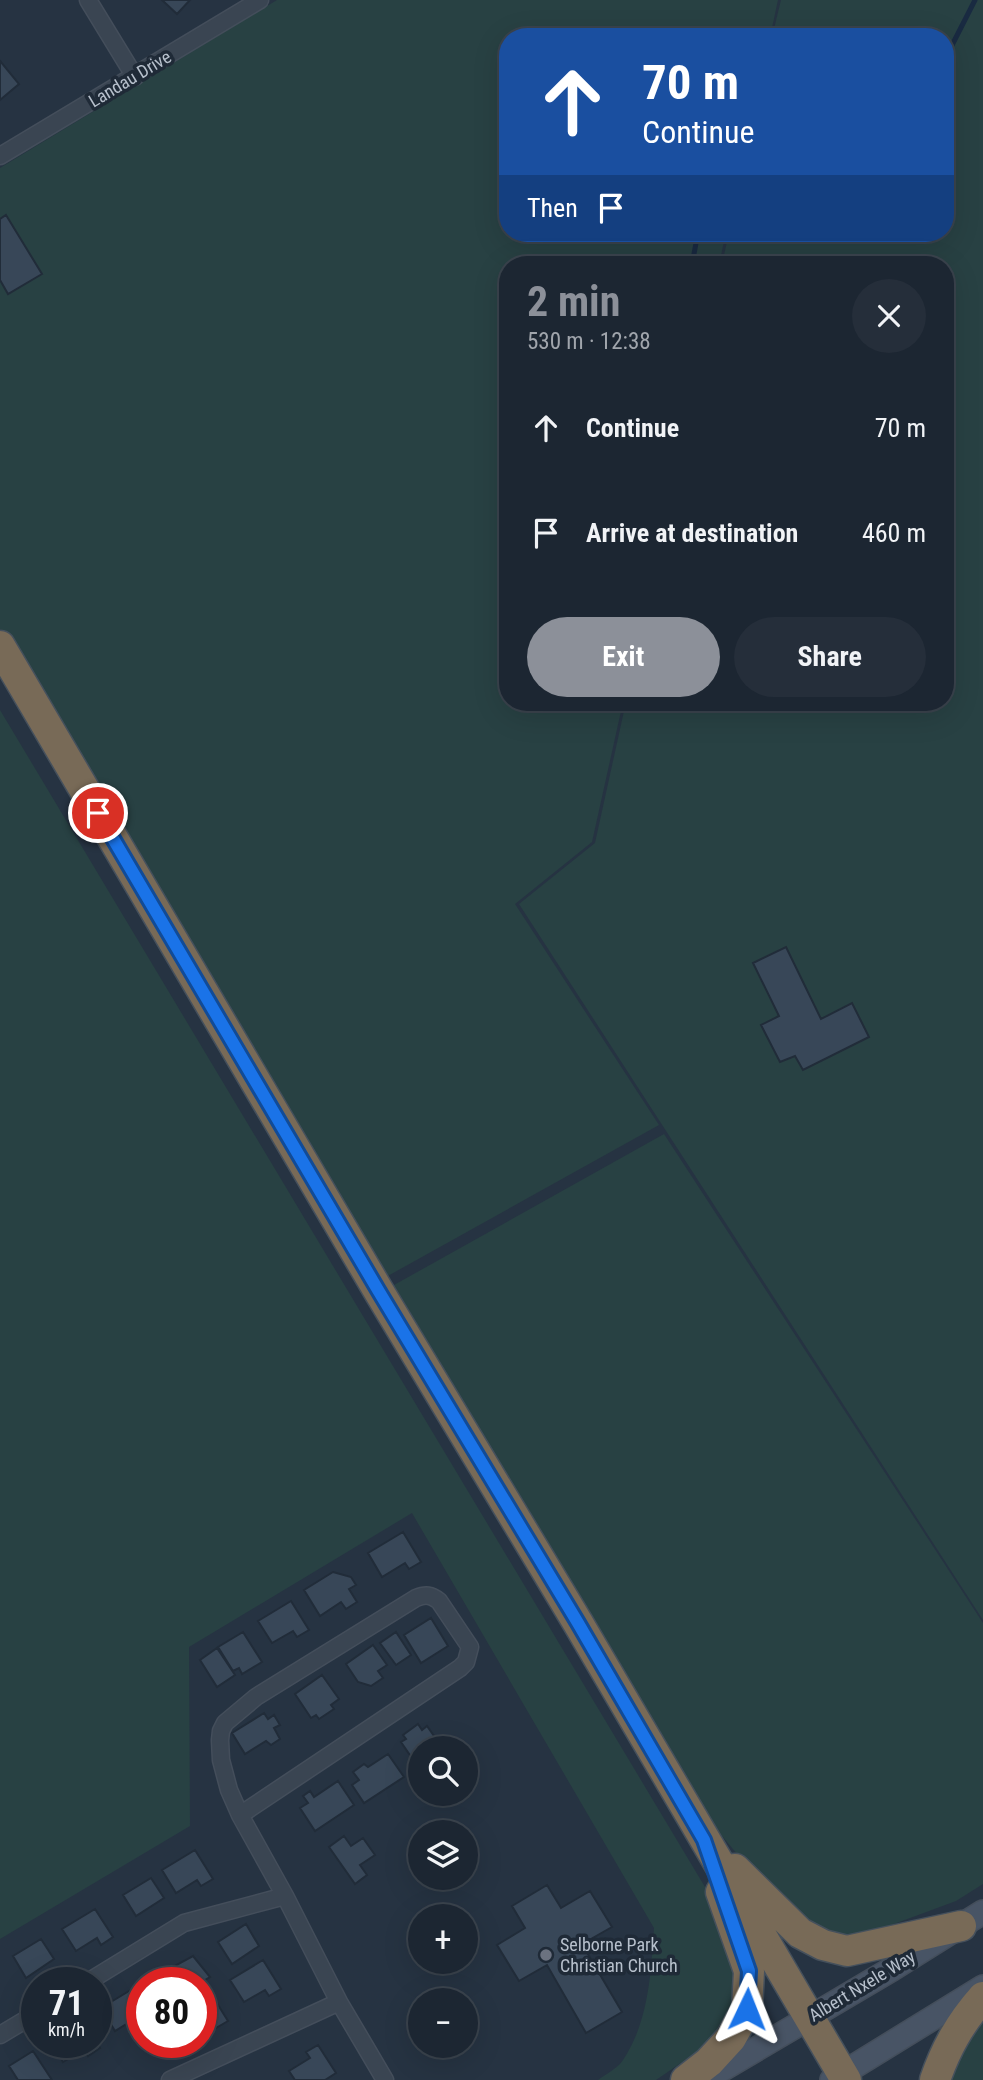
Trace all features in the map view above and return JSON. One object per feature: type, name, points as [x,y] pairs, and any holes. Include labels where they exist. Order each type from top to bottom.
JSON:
[{"type":"highway","points":[[0,646],[378,1290],[810,2017],[840,2078]]},
{"type":"highway","points":[[704,1840],[800,1933],[823,1945],[848,1951],[972,1919]]},
{"type":"highway","points":[[686,2080],[709,2062],[731,2038],[747,2009],[749,1971],[704,1840]]},
{"type":"highway","points":[[935,2080],[943,2057],[965,2017],[983,1997]]},
{"type":"main road","name":"Albert Nxele Way","points":[[704,2080],[972,1919]]},
{"type":"main road","points":[[840,2078],[983,1987]]},
{"type":"street","points":[[88,0],[135,77]]},
{"type":"street","name":"Landau Drive","points":[[0,156],[260,0]]},
{"type":"street","points":[[240,1815],[466,1662],[470,1647],[439,1601],[432,1596],[416,1598],[256,1697],[229,1718],[221,1731],[219,1750],[229,1790],[240,1815],[339,2002],[385,2080]]},
{"type":"street","points":[[112,1967],[184,1923],[285,1896]]},
{"type":"street","points":[[170,2080],[339,2002]]},
{"type":"street","points":[[0,2035],[21,2023]]},
{"type":"green space","points":[[277,0],[778,0],[772,28],[499,28],[499,242],[724,242],[721,256],[499,256],[499,711],[621,711],[592,842],[515,904],[659,1125],[386,1277],[0,629],[0,168]]},
{"type":"green space","points":[[781,0],[983,0],[983,1620],[519,904],[595,843],[624,711],[954,711],[954,256],[724,256],[727,242],[954,242],[954,28],[774,28]]},
{"type":"green space","points":[[0,710],[714,1902],[740,1976],[726,2032],[656,2080],[598,2080],[621,2063],[638,2029],[647,1996],[654,1928],[412,1513],[189,1647],[190,1826],[0,1939]]},
{"type":"green space","points":[[664,1134],[983,1623],[983,1884],[956,1901],[848,1941],[806,1925],[749,1868],[716,1829],[394,1285]]},
{"type":"green space","points":[[983,2017],[983,2080],[947,2080],[952,2061]]},
{"type":"building","points":[[162,0],[190,0],[177,14]]},
{"type":"building","points":[[0,61],[19,84],[0,100]]},
{"type":"building","points":[[6,215],[42,274],[8,294],[0,280],[0,219]]},
{"type":"building","points":[[786,947],[821,1019],[852,1003],[869,1037],[803,1070],[795,1056],[780,1062],[761,1025],[779,1016],[753,963]]},
{"type":"building","points":[[403,1532],[421,1562],[409,1569],[405,1563],[382,1577],[368,1553]]},
{"type":"building","points":[[333,1572],[351,1577],[356,1585],[349,1589],[357,1602],[346,1609],[341,1602],[320,1616],[304,1590]]},
{"type":"building","points":[[291,1601],[309,1630],[297,1637],[293,1631],[272,1643],[258,1621]]},
{"type":"building","points":[[431,1618],[448,1646],[421,1663],[404,1635]]},
{"type":"building","points":[[243,1632],[262,1662],[242,1674],[239,1668],[233,1671],[218,1647]]},
{"type":"building","points":[[396,1632],[411,1655],[396,1665],[380,1643]]},
{"type":"building","points":[[373,1645],[387,1665],[378,1671],[383,1678],[371,1686],[358,1682],[346,1664]]},
{"type":"building","points":[[217,1648],[235,1675],[217,1687],[200,1660]]},
{"type":"building","points":[[322,1675],[339,1699],[331,1705],[334,1709],[319,1719],[316,1715],[311,1718],[295,1694]]},
{"type":"building","points":[[264,1713],[268,1719],[274,1715],[280,1725],[274,1728],[280,1739],[271,1745],[266,1741],[245,1754],[232,1733]]},
{"type":"building","points":[[418,1724],[422,1730],[427,1726],[434,1736],[408,1736],[408,1752],[401,1742],[406,1739],[403,1735]]},
{"type":"building","points":[[388,1754],[404,1777],[364,1803],[352,1785],[359,1780],[353,1772],[364,1764],[368,1767]]},
{"type":"building","points":[[338,1781],[354,1805],[315,1831],[300,1808],[308,1803],[303,1796],[310,1791],[314,1797]]},
{"type":"building","points":[[344,1836],[351,1846],[363,1838],[375,1855],[360,1865],[367,1875],[355,1884],[329,1847]]},
{"type":"building","points":[[195,1850],[213,1879],[201,1886],[197,1880],[176,1893],[162,1870]]},
{"type":"building","points":[[151,1878],[164,1898],[136,1916],[123,1895]]},
{"type":"building","name":"Selborne Park Christian Church","points":[[547,1885],[561,1908],[590,1891],[612,1927],[582,1944],[622,2012],[586,2033],[547,1965],[519,1981],[497,1945],[525,1928],[512,1906]]},
{"type":"building","points":[[95,1909],[113,1937],[101,1945],[97,1938],[76,1951],[62,1929]]},
{"type":"building","points":[[246,1924],[259,1946],[232,1964],[218,1942]]},
{"type":"building","points":[[41,1939],[54,1959],[42,1967],[21,1967],[21,1970],[13,1956]]},
{"type":"building","points":[[193,1956],[202,1967],[173,1967]]},
{"type":"building","points":[[263,1960],[281,1989],[269,1996],[265,1990],[244,2002],[230,1980]]},
{"type":"building","points":[[126,1993],[126,2024],[115,2031],[112,2026],[112,2001]]},
{"type":"building","points":[[217,2003],[228,2021],[217,2027]]},
{"type":"building","points":[[318,2045],[336,2073],[325,2080],[295,2080],[289,2071],[310,2058],[306,2052]]},
{"type":"building","points":[[22,2058],[38,2058],[52,2080],[18,2080],[9,2066]]},
{"type":"waterway","points":[[954,41],[975,0]]},
{"type":"waterway","points":[[694,256],[696,242]]},
{"type":"place","name":"Selborne Park Christian Church","points":[[546,1955]]},
{"type":"route","points":[[98,813],[704,1840],[749,1971],[747,2009]]}]
